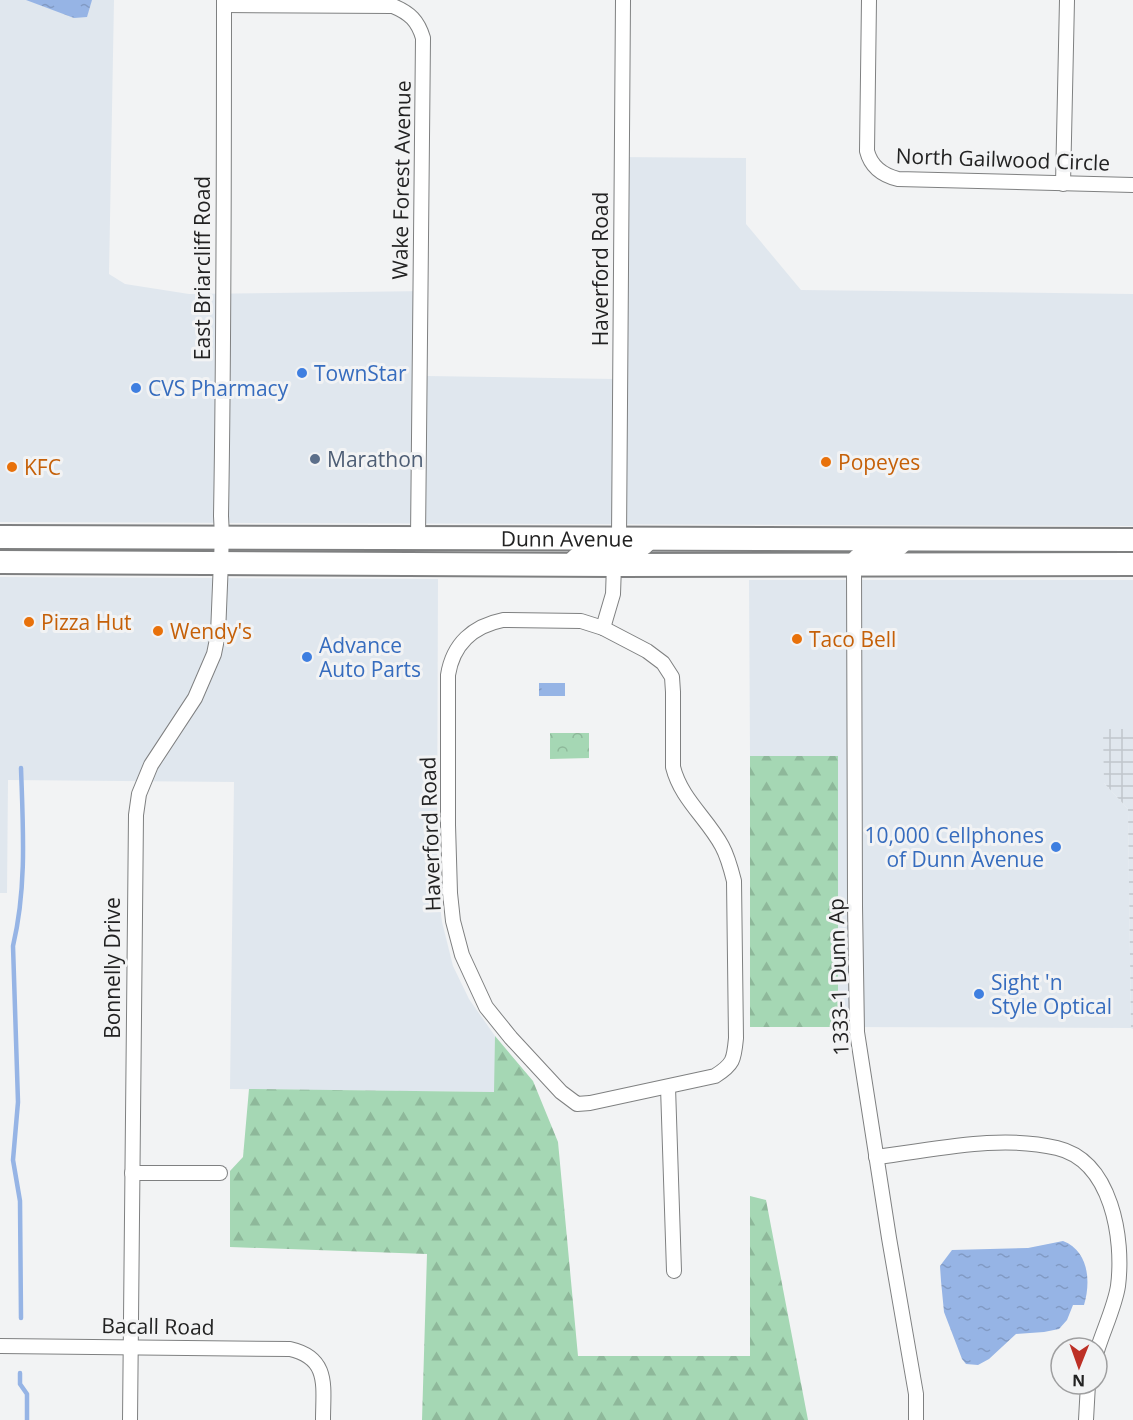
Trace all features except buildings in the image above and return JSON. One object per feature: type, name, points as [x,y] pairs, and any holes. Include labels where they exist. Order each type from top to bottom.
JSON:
[{"type":"main road","name":"Dunn Avenue","points":[[0,537],[1133,540]]},
{"type":"main road","points":[[571,564],[581,555],[613,548],[619,538]]},
{"type":"main road","points":[[614,565],[614,558],[618,554],[642,548],[650,538]]},
{"type":"main road","points":[[854,564],[863,555],[895,549],[906,539]]},
{"type":"main road","points":[[1103,564],[1114,558],[1133,555]]},
{"type":"main road","name":"Dunn Avenue","points":[[0,562],[614,565],[1133,564]]},
{"type":"street","name":"Haverford Road","points":[[619,538],[623,0]]},
{"type":"street","name":"North Gailwood Circle","points":[[869,0],[866,141],[869,159],[874,166],[889,177],[1133,185]]},
{"type":"street","points":[[1063,184],[1067,0]]},
{"type":"street","name":"East Briarcliff Road","points":[[222,536],[224,2]]},
{"type":"street","name":"Wake Forest Avenue","points":[[224,2],[393,6],[405,10],[420,27],[423,38],[418,538]]},
{"type":"street","name":"Bonnelly Drive","points":[[130,1420],[136,815],[139,794],[151,765],[195,698],[214,654],[218,634],[222,536]]},
{"type":"street","name":"1333-1 Dunn Ap","points":[[854,564],[857,1032],[916,1394],[916,1420]]},
{"type":"street","points":[[603,628],[613,594],[614,565]]},
{"type":"street","name":"Haverford Road","points":[[503,620],[581,621],[603,628],[647,651],[663,663],[672,677],[675,776],[684,795],[721,844],[734,881],[735,1058],[728,1068],[715,1076],[577,1104],[561,1092],[486,1007],[462,955],[453,921],[450,893],[448,675],[450,663],[457,649],[467,635],[482,626],[503,620]]},
{"type":"street","points":[[668,1087],[674,1271]]},
{"type":"street","points":[[876,1157],[980,1144],[1017,1143],[1058,1148],[1076,1155],[1091,1169],[1106,1191],[1116,1221],[1119,1247],[1118,1287],[1102,1336]]},
{"type":"street","points":[[132,1173],[220,1173]]},
{"type":"street","name":"Bacall Road","points":[[0,1346],[290,1349],[302,1352],[314,1359],[321,1370],[323,1420]]},
{"type":"street","points":[[1086,1420],[1087,1396]]},
{"type":"shaded area","points":[[0,0],[114,0],[109,274],[125,284],[189,294],[428,291],[427,376],[614,379],[615,157],[746,158],[746,224],[801,290],[1133,294],[1133,526],[0,522]]},
{"type":"shaded area","points":[[0,577],[438,579],[437,881],[442,922],[453,966],[469,999],[495,1036],[495,1092],[230,1089],[234,782],[8,780],[7,893],[0,893]]},
{"type":"shaded area","points":[[749,580],[1133,580],[1133,729],[1104,729],[1104,783],[1128,809],[1131,1028],[838,1027],[838,756],[750,756]]},
{"type":"shaded area","points":[[1103,729],[1133,729],[1133,1029],[1131,1028],[1128,809],[1104,783]]},
{"type":"green space","points":[[550,733],[589,733],[589,758],[550,759]]},
{"type":"green space","points":[[750,756],[838,756],[838,1027],[750,1027]]},
{"type":"green space","points":[[495,1036],[533,1081],[558,1142],[578,1356],[750,1356],[750,1196],[766,1200],[808,1420],[422,1420],[427,1254],[230,1247],[230,1171],[243,1157],[249,1089],[494,1092]]},
{"type":"water","points":[[26,0],[92,0],[87,17],[74,18]]},
{"type":"water","points":[[539,683],[565,683],[565,696],[539,696]]},
{"type":"water","points":[[1063,1241],[1078,1252],[1086,1268],[1087,1287],[1084,1305],[1073,1305],[1067,1320],[1059,1329],[1016,1334],[989,1359],[978,1365],[966,1364],[944,1312],[940,1266],[952,1250],[1028,1248]]},
{"type":"waterway","points":[[21,768],[22,880],[13,946],[18,1102],[13,1160],[20,1201],[21,1318]]},
{"type":"waterway","points":[[20,1373],[20,1384],[27,1394],[27,1420]]},
{"type":"place","name":"TownStar","points":[[302,373]]},
{"type":"place","name":"CVS Pharmacy","points":[[136,388]]},
{"type":"place","name":"Marathon","points":[[315,459]]},
{"type":"place","name":"Popeyes","points":[[826,462]]},
{"type":"place","name":"KFC","points":[[12,467]]},
{"type":"place","name":"Pizza Hut","points":[[29,622]]},
{"type":"place","name":"Wendy's","points":[[158,631]]},
{"type":"place","name":"Taco Bell","points":[[797,639]]},
{"type":"place","name":"Advance Auto Parts","points":[[307,657]]},
{"type":"place","name":"10,000 Cellphones of Dunn Avenue","points":[[1056,847]]},
{"type":"place","name":"Sight 'n Style Optical","points":[[979,994]]}]
